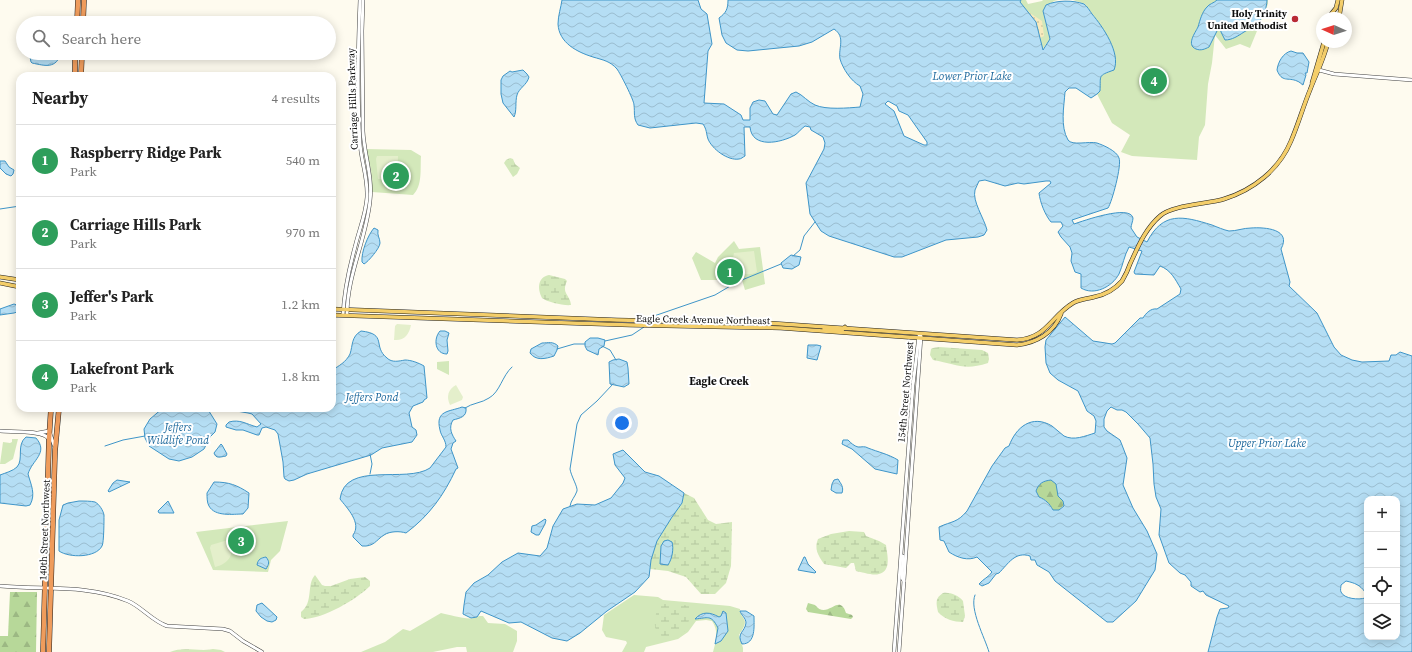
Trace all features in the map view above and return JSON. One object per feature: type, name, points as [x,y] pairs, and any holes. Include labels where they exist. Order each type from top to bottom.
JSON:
[{"type":"highway","points":[[77,16],[78,0]]},
{"type":"highway","points":[[83,16],[84,0]]},
{"type":"highway","points":[[75,60],[75,72]]},
{"type":"highway","points":[[81,72],[82,60]]},
{"type":"highway","name":"140th Street Northwest","points":[[43,652],[51,412]]},
{"type":"highway","name":"140th Street Northwest","points":[[49,652],[55,451],[59,412]]},
{"type":"main road","points":[[1333,12],[1336,8],[1338,0]]},
{"type":"main road","points":[[1340,12],[1342,0]]},
{"type":"main road","points":[[1311,88],[1326,48]]},
{"type":"main road","points":[[1319,70],[1317,67],[1322,49]]},
{"type":"main road","points":[[1311,88],[1322,49]]},
{"type":"main road","name":"Eagle Creek Avenue Northeast","points":[[336,309],[618,320],[768,322],[1017,340],[1027,339],[1036,336],[1065,309],[1079,300],[1103,295],[1123,280],[1144,234],[1152,223],[1162,214],[1179,208],[1223,199],[1238,194],[1259,182],[1274,168],[1291,143],[1311,88]]},
{"type":"main road","points":[[0,277],[16,279]]},
{"type":"main road","points":[[0,283],[16,286]]},
{"type":"main road","name":"Eagle Creek Avenue Northeast","points":[[336,315],[630,325],[748,327],[1011,345],[1028,344],[1037,340],[1049,332],[1061,314]]},
{"type":"main road","points":[[817,331],[826,329],[844,330],[845,327]]},
{"type":"street","name":"Carriage Hills Parkway","points":[[345,315],[349,270],[367,197],[366,175],[360,146],[359,130],[358,46],[360,0]]},
{"type":"street","name":"Carriage Hills Parkway","points":[[345,310],[353,270],[369,210],[370,199],[369,173],[363,131],[363,0]]},
{"type":"street","points":[[1319,70],[1334,74],[1412,80]]},
{"type":"street","name":"154th Street Northwest","points":[[894,652],[920,333]]},
{"type":"street","name":"154th Street Northwest","points":[[899,652],[919,339]]},
{"type":"street","points":[[0,431],[36,433],[49,431],[52,435],[55,451]]},
{"type":"street","points":[[36,433],[46,436],[49,439]]},
{"type":"street","points":[[902,546],[902,578],[904,581]]},
{"type":"street","points":[[0,586],[79,589],[122,599],[130,602],[157,622],[167,626],[223,629],[230,631],[243,641],[262,652]]},
{"type":"green space","points":[[1021,0],[1026,0],[1028,4],[1043,0],[1058,0],[1054,1],[1043,11],[1050,39],[1042,50],[1036,25],[1031,15],[1020,2]]},
{"type":"green space","points":[[1073,0],[1268,0],[1268,4],[1250,48],[1240,44],[1226,49],[1215,35],[1208,84],[1205,125],[1199,137],[1197,160],[1132,156],[1121,152],[1130,135],[1112,123],[1097,94],[1100,90],[1099,78],[1101,75],[1106,73],[1115,58],[1111,43],[1085,4]]},
{"type":"green space","points":[[366,149],[411,150],[421,156],[420,181],[413,195],[372,192],[371,170]]},
{"type":"green space","points":[[377,156],[398,156],[394,174],[388,178],[378,179]]},
{"type":"green space","points":[[510,158],[513,159],[515,164],[520,168],[517,174],[513,177],[504,163]]},
{"type":"green space","points":[[734,241],[739,249],[760,247],[765,284],[745,290],[742,280],[701,280],[692,258],[696,252],[715,263],[718,257]]},
{"type":"green space","points":[[754,251],[757,272],[747,274],[739,271],[734,263],[734,253]]},
{"type":"green space","points":[[549,275],[565,279],[567,281],[565,291],[571,305],[564,305],[542,298],[539,287],[543,278]]},
{"type":"green space","points":[[397,324],[411,325],[406,337],[394,340],[395,326]]},
{"type":"green space","points":[[939,347],[982,350],[988,353],[988,363],[966,367],[933,360],[930,355],[931,349]]},
{"type":"green space","points":[[449,361],[449,375],[437,369],[437,362]]},
{"type":"green space","points":[[456,385],[463,397],[462,400],[450,405],[448,394]]},
{"type":"green space","points":[[12,439],[18,439],[13,459],[5,464],[0,464],[3,442],[10,443],[12,442]]},
{"type":"green space","points":[[1051,479],[1056,484],[1064,505],[1059,510],[1053,510],[1044,499],[1039,497],[1036,491],[1038,486]]},
{"type":"green space","points":[[684,493],[694,498],[708,520],[716,524],[732,522],[731,566],[726,583],[715,594],[701,594],[686,577],[668,571],[650,569],[651,560],[657,541],[682,503]]},
{"type":"green space","points":[[288,521],[280,551],[271,560],[268,572],[213,570],[196,532]]},
{"type":"green space","points":[[849,531],[864,532],[866,536],[886,545],[888,562],[886,569],[883,572],[874,575],[856,571],[854,563],[851,563],[846,568],[824,564],[817,552],[816,546],[818,539],[831,534]]},
{"type":"green space","points":[[228,540],[231,549],[230,557],[220,566],[215,567],[210,548],[211,545]]},
{"type":"green space","points":[[315,575],[322,585],[325,586],[331,586],[350,579],[365,577],[370,581],[370,586],[357,597],[330,612],[320,616],[304,619],[301,617],[301,612],[305,608],[309,599],[312,579]]},
{"type":"green space","points":[[10,592],[37,592],[36,652],[0,652],[0,636],[8,636]]},
{"type":"green space","points":[[943,593],[954,594],[963,601],[965,616],[963,622],[949,620],[938,612],[937,601]]},
{"type":"green space","points":[[634,595],[658,597],[663,600],[730,606],[740,609],[745,621],[744,627],[739,635],[743,652],[713,652],[716,640],[716,629],[712,621],[706,620],[696,621],[688,632],[678,639],[646,647],[644,652],[622,652],[627,643],[626,641],[606,637],[602,630],[604,615]]},
{"type":"green space","points":[[808,603],[823,610],[840,605],[844,608],[846,613],[852,615],[853,617],[851,619],[808,612],[806,609]]},
{"type":"green space","points":[[660,604],[679,604],[689,606],[689,620],[683,633],[668,638],[661,636],[658,633],[655,627],[655,622],[656,608]]},
{"type":"green space","points":[[441,613],[467,618],[483,616],[488,623],[505,624],[517,631],[517,641],[513,652],[467,652],[466,647],[457,647],[433,652],[361,652],[385,642],[403,629],[410,631]]},
{"type":"green space","points":[[180,649],[213,649],[225,652],[170,652]]},
{"type":"sand","points":[[1027,11],[1042,21],[1044,36],[1040,38],[1036,22]]},
{"type":"water","points":[[562,0],[698,0],[701,9],[707,14],[712,44],[708,51],[704,103],[724,104],[741,115],[743,120],[750,120],[750,108],[753,102],[759,100],[765,101],[773,114],[777,115],[791,94],[796,92],[815,105],[831,108],[860,107],[863,94],[860,86],[845,71],[841,63],[841,39],[838,32],[834,29],[812,42],[799,46],[748,51],[737,50],[726,43],[722,35],[719,18],[728,6],[728,0],[1021,0],[1020,2],[1036,22],[1043,50],[1050,39],[1043,11],[1046,5],[1065,1],[1084,4],[1110,40],[1116,63],[1114,70],[1102,75],[1100,79],[1100,91],[1091,98],[1076,88],[1069,88],[1065,92],[1063,116],[1064,129],[1070,142],[1100,144],[1116,153],[1120,162],[1112,199],[1108,208],[1072,220],[1074,224],[1115,213],[1130,214],[1133,218],[1131,228],[1137,237],[1147,242],[1153,232],[1160,225],[1175,218],[1192,220],[1229,231],[1248,228],[1270,229],[1280,233],[1283,237],[1281,249],[1290,282],[1289,286],[1317,313],[1334,347],[1341,355],[1352,360],[1362,362],[1389,361],[1391,355],[1396,355],[1400,352],[1412,356],[1412,652],[1208,652],[1220,609],[1228,608],[1229,606],[1191,586],[1191,582],[1185,575],[1180,573],[1169,563],[1159,535],[1161,509],[1156,497],[1150,438],[1126,412],[1111,407],[1107,411],[1104,419],[1104,427],[1107,431],[1120,440],[1127,458],[1123,485],[1157,554],[1155,570],[1136,601],[1113,622],[1107,622],[1055,581],[1049,572],[1037,565],[1035,560],[1031,560],[1030,556],[1025,555],[1020,555],[1012,559],[989,583],[982,586],[979,584],[992,572],[977,557],[970,559],[963,558],[949,552],[944,541],[940,540],[939,527],[957,520],[967,511],[992,466],[1005,448],[1009,446],[1020,428],[1026,424],[1038,421],[1045,423],[1052,426],[1064,436],[1072,438],[1080,438],[1095,433],[1096,421],[1094,416],[1087,411],[1078,391],[1058,380],[1050,373],[1046,363],[1046,340],[1065,317],[1093,341],[1112,344],[1115,343],[1149,311],[1157,309],[1180,294],[1181,289],[1172,275],[1160,266],[1154,275],[1135,274],[1134,272],[1142,251],[1129,247],[1119,274],[1112,283],[1097,291],[1081,288],[1081,274],[1075,272],[1071,261],[1072,253],[1070,247],[1058,232],[1063,226],[1061,222],[1051,222],[1040,200],[1039,193],[1051,183],[1050,181],[1024,184],[1018,183],[1005,186],[985,180],[979,181],[975,190],[975,199],[986,225],[987,230],[984,235],[978,237],[946,240],[902,257],[894,257],[829,236],[821,231],[810,214],[806,183],[824,149],[825,143],[823,137],[811,130],[810,127],[805,126],[789,138],[775,142],[768,142],[756,139],[752,134],[750,127],[744,127],[745,156],[740,159],[735,159],[721,154],[713,147],[708,139],[703,124],[696,123],[650,128],[638,125],[635,118],[632,98],[617,69],[606,61],[587,55],[570,46],[559,31],[559,15]],"holes":[[[888,101],[897,106],[899,111],[908,115],[927,142],[927,145],[904,136],[894,111],[885,104]],[[1051,480],[1056,484],[1058,496],[1063,501],[1064,506],[1059,510],[1053,510],[1044,499],[1039,497],[1036,491],[1040,484]]]},
{"type":"water","points":[[1217,0],[1267,0],[1263,15],[1256,25],[1235,38],[1225,40],[1221,32],[1220,25],[1209,47],[1201,50],[1196,49],[1193,47],[1191,42],[1201,16],[1208,6]]},
{"type":"water","points":[[1291,51],[1303,53],[1309,62],[1303,85],[1297,81],[1281,77],[1277,70],[1281,58]]},
{"type":"water","points":[[31,60],[58,60],[50,65],[31,62]]},
{"type":"water","points":[[523,70],[529,77],[517,95],[514,117],[503,103],[501,94],[501,80],[503,76],[510,71]]},
{"type":"water","points":[[0,161],[5,161],[9,167],[14,170],[11,176],[6,174],[0,168]]},
{"type":"water","points":[[374,228],[378,230],[380,241],[379,245],[374,255],[364,264],[362,262],[362,258],[364,249],[367,239]]},
{"type":"water","points":[[791,255],[801,257],[799,265],[792,269],[783,268],[781,263]]},
{"type":"water","points":[[16,305],[16,312],[14,313],[0,315],[0,309]]},
{"type":"water","name":"Jeffers Pond","points":[[361,331],[374,335],[377,338],[383,354],[391,361],[405,360],[424,366],[427,398],[423,402],[413,406],[409,413],[412,427],[416,430],[417,435],[412,442],[382,448],[371,455],[307,474],[289,481],[284,477],[278,434],[275,430],[266,427],[262,428],[259,435],[257,435],[243,430],[236,430],[226,427],[226,425],[233,421],[240,421],[257,427],[261,424],[252,414],[241,412],[336,412],[336,368],[342,364],[350,354],[353,341]]},
{"type":"water","points":[[440,331],[449,333],[447,340],[447,354],[440,352],[436,346],[436,338]]},
{"type":"water","points":[[590,338],[605,340],[604,346],[599,349],[598,355],[587,350],[585,346],[585,342]]},
{"type":"water","points":[[542,343],[552,343],[558,346],[554,356],[538,358],[532,356],[530,353],[531,349]]},
{"type":"water","points":[[808,345],[821,346],[817,360],[807,358]]},
{"type":"water","points":[[619,359],[627,362],[629,384],[624,387],[610,384],[609,362]]},
{"type":"water","points":[[462,407],[466,408],[464,415],[453,420],[451,426],[452,434],[456,441],[453,443],[451,449],[458,468],[441,496],[429,512],[406,533],[392,532],[384,535],[372,544],[362,546],[353,537],[356,526],[355,521],[350,511],[340,499],[344,487],[353,480],[364,476],[407,474],[430,468],[446,447],[440,430],[439,423],[441,415],[448,411]]},
{"type":"water","name":"Jeffers Wildlife Pond","points":[[158,412],[210,412],[217,424],[215,432],[210,437],[204,449],[192,457],[179,461],[169,459],[149,446],[145,438],[144,429],[150,419]]},
{"type":"water","points":[[26,437],[36,438],[40,443],[41,448],[28,474],[32,490],[32,501],[30,505],[26,506],[0,503],[0,475],[17,467],[20,460],[21,444]]},
{"type":"water","points":[[843,440],[848,440],[857,447],[866,447],[898,460],[897,474],[875,469],[852,449],[842,444]]},
{"type":"water","points":[[221,444],[227,454],[226,456],[217,457],[214,453]]},
{"type":"water","points":[[623,450],[645,472],[659,476],[684,493],[682,503],[657,541],[651,560],[649,577],[635,592],[567,641],[552,638],[521,622],[509,623],[481,611],[477,617],[471,618],[463,614],[466,592],[474,583],[488,575],[502,562],[518,553],[540,556],[547,548],[553,526],[563,509],[577,504],[595,505],[611,498],[623,483],[625,478],[615,465],[613,454]]},
{"type":"water","points":[[838,479],[842,487],[842,493],[836,493],[831,490],[834,480]]},
{"type":"water","points":[[117,480],[130,482],[109,492],[108,491],[113,483]]},
{"type":"water","points":[[214,482],[233,484],[249,493],[248,508],[243,514],[224,514],[212,510],[207,500],[207,493]]},
{"type":"water","points":[[79,501],[95,502],[101,507],[104,515],[104,536],[103,544],[99,550],[88,555],[75,556],[59,551],[59,520],[63,505]]},
{"type":"water","points":[[168,501],[174,513],[159,513],[158,511]]},
{"type":"water","points":[[545,519],[545,524],[539,535],[531,532],[532,526]]},
{"type":"water","points":[[668,540],[672,542],[673,545],[671,560],[668,565],[660,564],[661,546],[664,541]]},
{"type":"water","points":[[266,557],[269,563],[266,569],[257,565],[260,559]]},
{"type":"water","points":[[804,557],[808,564],[816,572],[815,573],[798,570]]},
{"type":"water","points":[[262,603],[277,617],[276,620],[272,622],[267,621],[256,611],[257,605]]},
{"type":"water","points":[[723,611],[726,613],[728,631],[721,641],[715,644],[718,628],[713,621],[709,618],[695,619],[706,613],[719,617]]},
{"type":"water","points":[[740,611],[746,611],[754,616],[752,638],[747,643],[742,644],[740,635],[746,623]]},
{"type":"waterway","points":[[0,209],[16,207]]},
{"type":"waterway","points":[[793,256],[800,250],[804,236],[815,222]]},
{"type":"waterway","points":[[652,319],[654,316],[715,295],[737,282],[781,264]]},
{"type":"waterway","points":[[605,341],[632,335],[644,327]]},
{"type":"waterway","points":[[557,349],[574,344],[585,344]]},
{"type":"waterway","points":[[602,346],[610,350],[616,360]]},
{"type":"waterway","points":[[465,408],[486,400],[493,395],[512,367]]},
{"type":"waterway","points":[[570,506],[577,491],[570,469],[577,424],[581,415],[613,384]]},
{"type":"waterway","points":[[105,446],[123,440],[145,436]]},
{"type":"waterway","points":[[370,454],[372,464],[370,474]]},
{"type":"waterway","points":[[975,595],[974,608],[978,624],[989,652]]},
{"type":"place","name":"Holy Trinity United Methodist","points":[[1295,19]]},
{"type":"place","name":"Lakefront Park","points":[[1154,81]]},
{"type":"place","name":"Carriage Hills Park","points":[[396,176]]},
{"type":"place","name":"Raspberry Ridge Park","points":[[730,272]]},
{"type":"place","name":"Jeffer's Park","points":[[241,541]]},
{"type":"district","name":"Eagle Creek","points":[[719,381]]},
{"type":"water label","name":"Lower Prior Lake","points":[[972,76]]},
{"type":"water label","name":"Upper Prior Lake","points":[[1267,443]]}]
